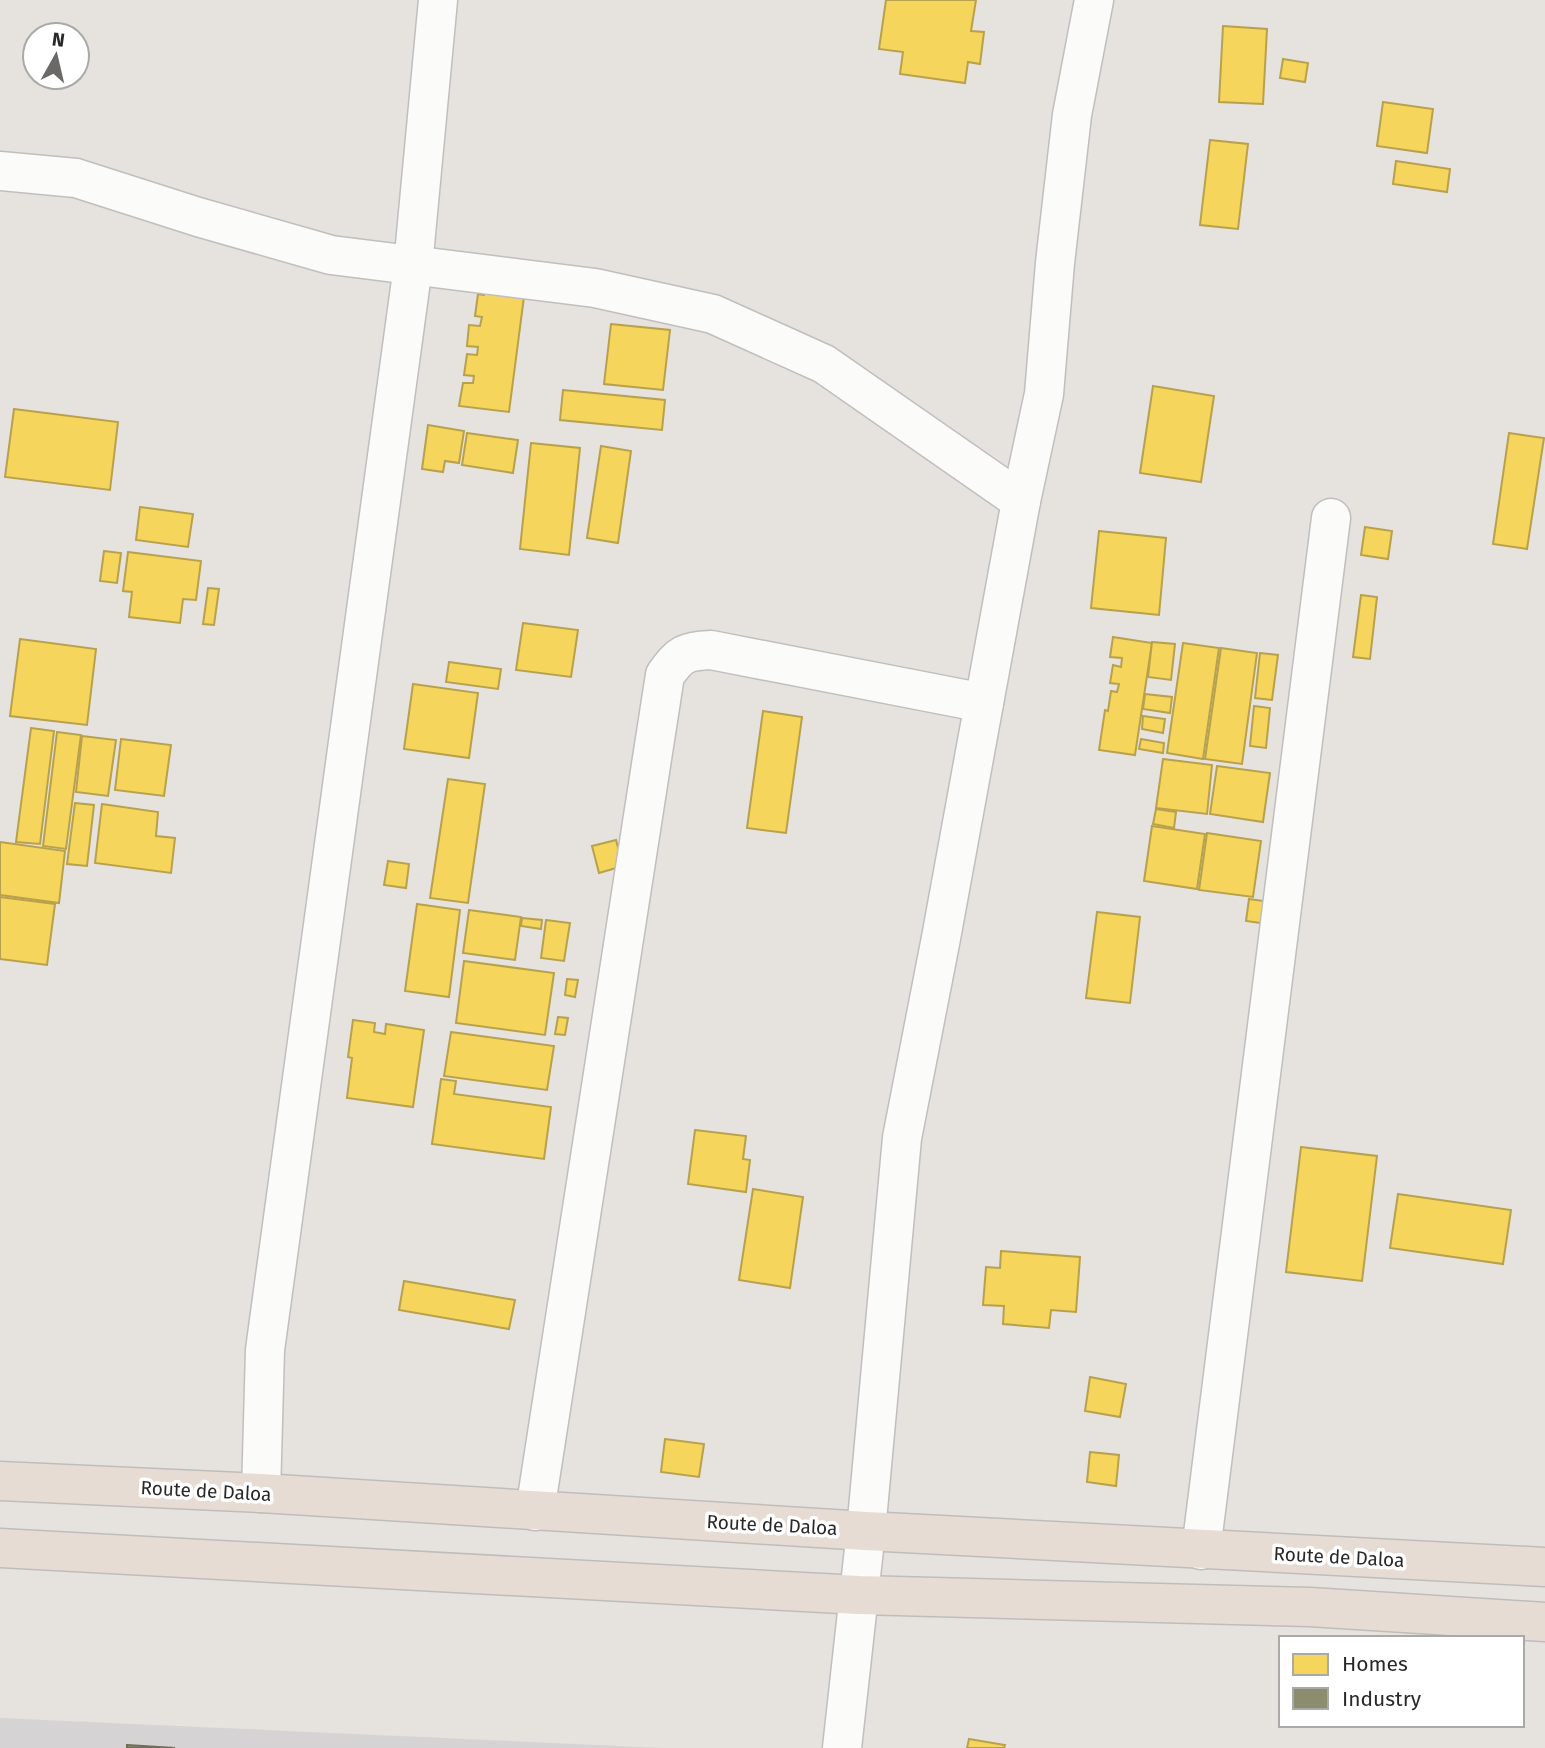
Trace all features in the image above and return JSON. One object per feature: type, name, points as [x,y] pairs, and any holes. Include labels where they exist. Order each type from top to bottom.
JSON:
[{"type":"highway","name":"Route de Daloa","points":[[0,1481],[261,1493],[866,1531],[1545,1567]]},
{"type":"highway","points":[[0,1548],[859,1595],[1310,1607],[1545,1622]]},
{"type":"street","points":[[261,1493],[265,1350],[413,266],[438,0]]},
{"type":"street","points":[[842,1748],[866,1531],[902,1138],[1021,501],[1044,394],[1055,263],[1072,115],[1094,0]]},
{"type":"street","points":[[0,171],[76,178],[331,255],[595,288],[713,314],[824,364],[1021,501]]},
{"type":"street","points":[[1201,1550],[1331,518]]},
{"type":"street","points":[[535,1511],[665,675],[676,660],[690,651],[711,650],[984,703]]},
{"type":"shaded area","points":[[0,1718],[663,1748],[0,1748]]},
{"type":"building: Homes","points":[[886,0],[976,0],[971,31],[984,32],[980,64],[968,62],[965,83],[900,74],[903,52],[879,49]]},
{"type":"building: Homes","points":[[1223,26],[1267,29],[1263,104],[1219,102]]},
{"type":"building: Homes","points":[[1283,59],[1308,63],[1305,82],[1280,78]]},
{"type":"building: Homes","points":[[1383,102],[1433,109],[1427,153],[1377,146]]},
{"type":"building: Homes","points":[[1210,140],[1248,144],[1238,229],[1200,225]]},
{"type":"building: Homes","points":[[1396,161],[1450,169],[1447,192],[1393,184]]},
{"type":"building: Homes","points":[[486,284],[525,289],[509,412],[459,406],[463,383],[473,383],[474,376],[464,375],[467,354],[477,355],[478,347],[467,346],[469,325],[480,326],[482,317],[475,316],[478,294],[484,295]]},
{"type":"building: Homes","points":[[611,324],[670,330],[663,390],[604,384]]},
{"type":"building: Homes","points":[[1153,386],[1214,396],[1201,482],[1140,473]]},
{"type":"building: Homes","points":[[563,390],[665,400],[662,430],[560,420]]},
{"type":"building: Homes","points":[[14,409],[118,422],[110,490],[5,477]]},
{"type":"building: Homes","points":[[428,425],[464,431],[459,463],[445,461],[443,472],[422,469]]},
{"type":"building: Homes","points":[[467,433],[518,440],[513,473],[462,465]]},
{"type":"building: Homes","points":[[1509,433],[1544,438],[1527,549],[1493,544]]},
{"type":"building: Homes","points":[[531,443],[580,448],[569,555],[520,549]]},
{"type":"building: Homes","points":[[601,446],[631,451],[618,543],[587,538]]},
{"type":"building: Homes","points":[[140,507],[193,514],[188,547],[136,540]]},
{"type":"building: Homes","points":[[1365,527],[1392,531],[1388,559],[1361,555]]},
{"type":"building: Homes","points":[[1099,531],[1166,538],[1159,615],[1091,608]]},
{"type":"building: Homes","points":[[104,551],[121,553],[117,583],[100,581]]},
{"type":"building: Homes","points":[[128,552],[201,561],[196,600],[183,599],[180,623],[129,617],[132,592],[123,591]]},
{"type":"building: Homes","points":[[208,588],[219,589],[214,625],[203,624]]},
{"type":"building: Homes","points":[[1361,595],[1377,597],[1370,659],[1353,657]]},
{"type":"building: Homes","points":[[523,623],[578,630],[571,677],[516,670]]},
{"type":"building: Homes","points":[[1113,637],[1152,643],[1135,755],[1099,750],[1105,710],[1108,711],[1111,691],[1117,692],[1119,684],[1110,683],[1113,665],[1121,667],[1122,658],[1110,657]]},
{"type":"building: Homes","points":[[20,639],[96,649],[87,725],[10,716]]},
{"type":"building: Homes","points":[[1152,642],[1175,644],[1171,680],[1148,677]]},
{"type":"building: Homes","points":[[1183,643],[1219,648],[1203,759],[1167,753]]},
{"type":"building: Homes","points":[[1221,648],[1257,653],[1242,764],[1205,759]]},
{"type":"building: Homes","points":[[1260,653],[1278,655],[1272,700],[1255,698]]},
{"type":"building: Homes","points":[[449,662],[501,669],[498,689],[446,682]]},
{"type":"building: Homes","points":[[413,684],[478,693],[469,758],[404,749]]},
{"type":"building: Homes","points":[[1145,694],[1172,697],[1170,713],[1143,709]]},
{"type":"building: Homes","points":[[1254,706],[1270,708],[1266,748],[1250,746]]},
{"type":"building: Homes","points":[[763,711],[802,717],[786,833],[747,828]]},
{"type":"building: Homes","points":[[1143,716],[1165,719],[1163,733],[1142,729]]},
{"type":"building: Homes","points":[[31,728],[54,731],[40,844],[16,842]]},
{"type":"building: Homes","points":[[57,732],[81,735],[66,849],[43,846]]},
{"type":"building: Homes","points":[[82,736],[116,740],[108,796],[76,792]]},
{"type":"building: Homes","points":[[121,739],[171,745],[164,796],[115,790]]},
{"type":"building: Homes","points":[[1141,739],[1164,743],[1163,753],[1139,749]]},
{"type":"building: Homes","points":[[1163,759],[1212,765],[1207,814],[1156,808]]},
{"type":"building: Homes","points":[[1217,766],[1270,773],[1263,822],[1210,814]]},
{"type":"building: Homes","points":[[448,779],[485,784],[468,903],[430,898]]},
{"type":"building: Homes","points":[[75,803],[94,805],[87,866],[67,864]]},
{"type":"building: Homes","points":[[102,804],[158,812],[156,836],[175,838],[171,873],[95,863]]},
{"type":"building: Homes","points":[[1156,809],[1176,812],[1174,828],[1153,824]]},
{"type":"building: Homes","points":[[1152,826],[1205,834],[1197,889],[1144,881]]},
{"type":"building: Homes","points":[[1207,833],[1261,841],[1253,897],[1199,890]]},
{"type":"building: Homes","points":[[616,840],[623,866],[599,873],[592,846]]},
{"type":"building: Homes","points":[[0,842],[65,851],[59,903],[0,895]]},
{"type":"building: Homes","points":[[388,861],[409,864],[406,888],[384,885]]},
{"type":"building: Homes","points":[[0,897],[55,904],[47,965],[0,959]]},
{"type":"building: Homes","points":[[1249,899],[1271,902],[1268,924],[1246,921]]},
{"type":"building: Homes","points":[[417,904],[460,910],[449,997],[405,991]]},
{"type":"building: Homes","points":[[469,910],[521,917],[515,960],[463,953]]},
{"type":"building: Homes","points":[[1097,912],[1140,917],[1130,1003],[1086,998]]},
{"type":"building: Homes","points":[[522,918],[542,920],[541,929],[521,926]]},
{"type":"building: Homes","points":[[546,920],[570,923],[564,961],[541,958]]},
{"type":"building: Homes","points":[[464,961],[554,973],[545,1035],[456,1023]]},
{"type":"building: Homes","points":[[567,979],[578,980],[575,997],[565,995]]},
{"type":"building: Homes","points":[[558,1017],[568,1018],[565,1035],[555,1034]]},
{"type":"building: Homes","points":[[353,1020],[375,1023],[374,1032],[385,1034],[386,1024],[424,1030],[413,1107],[347,1098],[352,1058],[348,1057]]},
{"type":"building: Homes","points":[[451,1032],[554,1046],[547,1090],[444,1076]]},
{"type":"building: Homes","points":[[441,1079],[456,1081],[454,1094],[551,1107],[544,1159],[432,1144]]},
{"type":"building: Homes","points":[[695,1130],[746,1136],[743,1159],[750,1160],[746,1192],[688,1184]]},
{"type":"building: Homes","points":[[1301,1147],[1377,1156],[1362,1281],[1286,1272]]},
{"type":"building: Homes","points":[[753,1189],[803,1197],[790,1288],[739,1280]]},
{"type":"building: Homes","points":[[1398,1194],[1511,1210],[1503,1264],[1390,1248]]},
{"type":"building: Homes","points":[[1001,1251],[1080,1257],[1076,1312],[1051,1310],[1049,1328],[1003,1324],[1004,1306],[983,1305],[986,1267],[1000,1268]]},
{"type":"building: Homes","points":[[404,1281],[515,1300],[509,1329],[399,1310]]},
{"type":"building: Homes","points":[[1090,1377],[1126,1384],[1120,1417],[1085,1411]]},
{"type":"building: Homes","points":[[665,1439],[704,1444],[699,1477],[661,1472]]},
{"type":"building: Homes","points":[[1090,1452],[1119,1455],[1116,1486],[1087,1482]]},
{"type":"building: Homes","points":[[969,1739],[1005,1745],[1004,1748],[967,1748]]},
{"type":"building: Industry","points":[[127,1745],[175,1748],[127,1748]]}]
